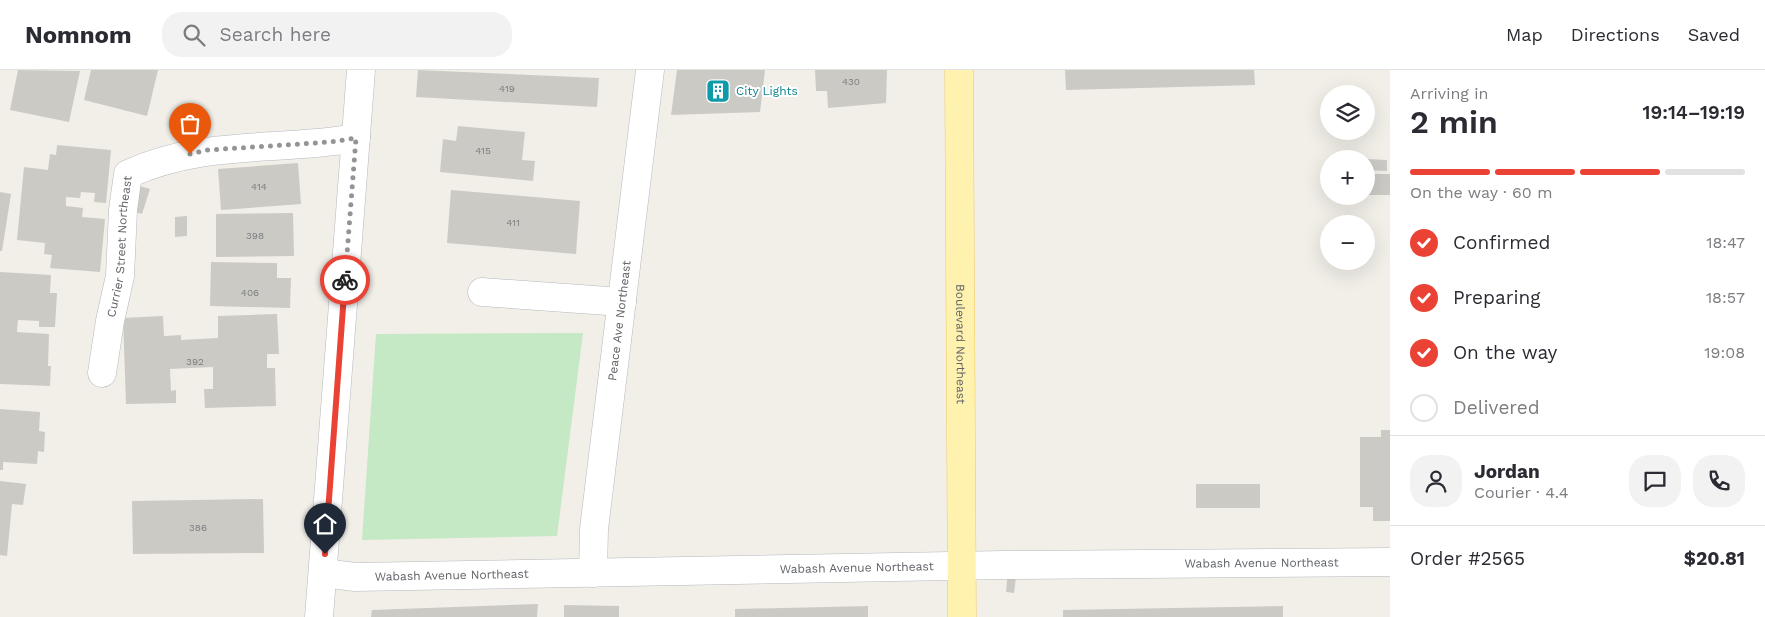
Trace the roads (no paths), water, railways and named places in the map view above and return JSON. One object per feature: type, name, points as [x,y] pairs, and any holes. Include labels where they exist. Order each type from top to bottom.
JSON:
[{"type":"main road","name":"Boulevard Northeast","points":[[959,70],[962,617]]},
{"type":"street","points":[[319,617],[361,70]]},
{"type":"street","name":"Peace Ave Northeast","points":[[593,573],[594,530],[650,70]]},
{"type":"street","name":"Currier Street Northeast","points":[[102,373],[110,321],[120,276],[128,174],[155,162],[208,150],[330,142],[356,138]]},
{"type":"street","points":[[482,292],[622,302]]},
{"type":"street","name":"Wabash Avenue Northeast","points":[[323,573],[355,577],[962,566],[1390,562]]},
{"type":"place","name":"City Lights","points":[[718,91]]}]
